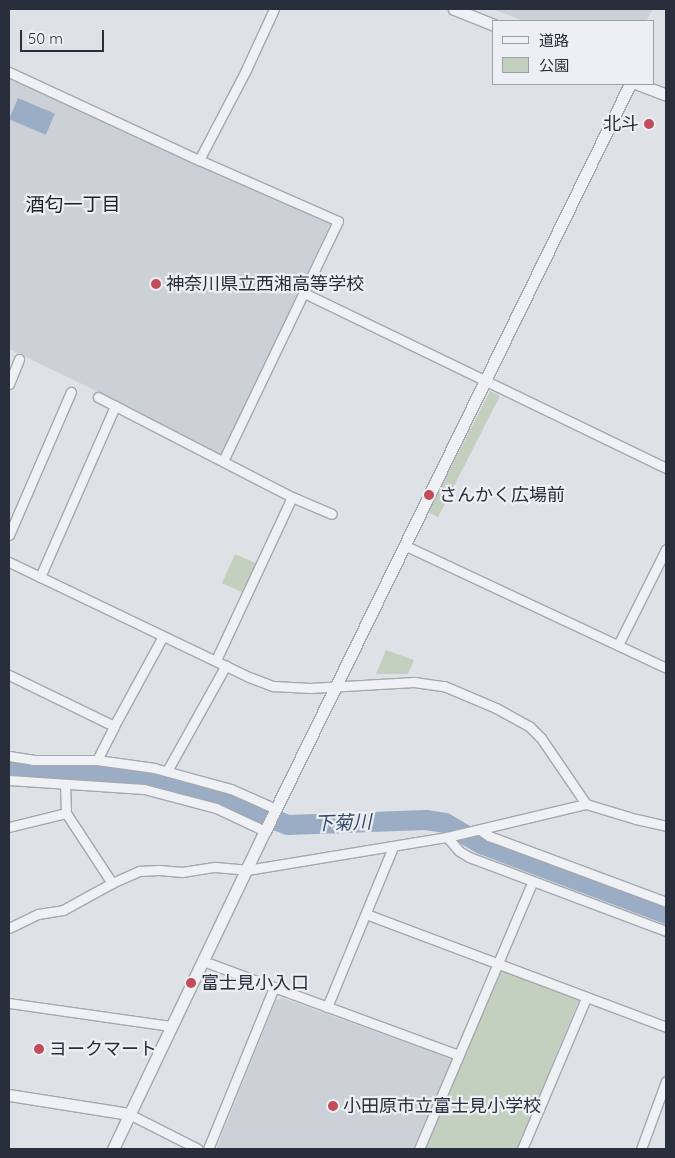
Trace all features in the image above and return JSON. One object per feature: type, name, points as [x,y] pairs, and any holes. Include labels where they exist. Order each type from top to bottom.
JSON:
[{"type":"street","points":[[198,160],[245,72],[274,9]]},
{"type":"street","points":[[454,9],[492,24]]},
{"type":"street","points":[[9,72],[198,160],[338,221],[223,461]]},
{"type":"street","points":[[113,1149],[275,810],[406,546],[630,85]]},
{"type":"street","points":[[641,85],[666,95]]},
{"type":"street","points":[[304,293],[666,468]]},
{"type":"street","points":[[9,384],[20,359]]},
{"type":"street","points":[[9,535],[71,392]]},
{"type":"street","points":[[98,397],[292,496],[332,514]]},
{"type":"street","points":[[40,577],[115,406]]},
{"type":"street","points":[[216,660],[292,496]]},
{"type":"street","points":[[406,546],[666,668]]},
{"type":"street","points":[[618,645],[666,549]]},
{"type":"street","points":[[9,562],[226,666],[273,686],[290,688],[337,687],[414,682],[444,686],[514,716],[530,726],[541,738],[586,804]]},
{"type":"street","points":[[97,760],[163,636]]},
{"type":"street","points":[[167,771],[226,666]]},
{"type":"street","points":[[9,676],[114,726]]},
{"type":"street","points":[[9,756],[33,760],[97,760],[167,771],[230,789],[275,810]]},
{"type":"street","points":[[9,780],[144,789],[216,808],[266,830]]},
{"type":"street","points":[[65,784],[66,813],[112,883]]},
{"type":"street","points":[[9,928],[38,914],[63,910],[112,883],[140,871],[182,872],[215,867],[247,870],[446,838],[586,804],[636,820],[666,826]]},
{"type":"street","points":[[9,827],[66,813]]},
{"type":"street","points":[[480,830],[489,836],[666,902]]},
{"type":"street","points":[[446,838],[459,851],[469,857],[532,883],[666,931]]},
{"type":"street","points":[[327,1007],[394,847]]},
{"type":"street","points":[[419,1149],[532,883]]},
{"type":"street","points":[[366,914],[666,1027]]},
{"type":"street","points":[[203,961],[458,1055]]},
{"type":"street","points":[[208,1149],[274,987]]},
{"type":"street","points":[[522,1149],[586,998]]},
{"type":"street","points":[[9,1003],[171,1026]]},
{"type":"street","points":[[641,1149],[666,1081]]},
{"type":"street","points":[[9,1095],[129,1114],[198,1149]]},
{"type":"shaded area","points":[[493,9],[653,9],[647,20],[521,20]]},
{"type":"shaded area","name":"神奈川県立西湘高等学校","points":[[9,75],[332,220],[224,454],[220,456],[105,395],[9,349]]},
{"type":"shaded area","name":"小田原市立富士見小学校","points":[[282,998],[449,1058],[452,1062],[413,1149],[216,1149],[276,1000]]},
{"type":"green space","points":[[490,391],[500,396],[438,517],[428,512]]},
{"type":"green space","points":[[235,554],[257,564],[244,593],[222,583]]},
{"type":"green space","points":[[386,650],[414,660],[408,674],[376,674]]},
{"type":"green space","points":[[500,970],[579,1000],[517,1149],[425,1149]]},
{"type":"water","points":[[18,98],[55,114],[46,135],[9,119]]},
{"type":"waterway","name":"下菊川","points":[[9,770],[23,773],[117,776],[167,783],[242,807],[288,825],[426,820],[445,823],[481,844],[666,914]]},
{"type":"place","name":"北斗","points":[[649,124]]},
{"type":"place","name":"神奈川県立西湘高等学校","points":[[156,284]]},
{"type":"place","name":"さんかく広場前","points":[[429,495]]},
{"type":"place","name":"富士見小入口","points":[[191,983]]},
{"type":"place","name":"ヨークマート","points":[[39,1049]]},
{"type":"place","name":"小田原市立富士見小学校","points":[[333,1106]]},
{"type":"district","name":"酒匂一丁目","points":[[73,205]]}]
